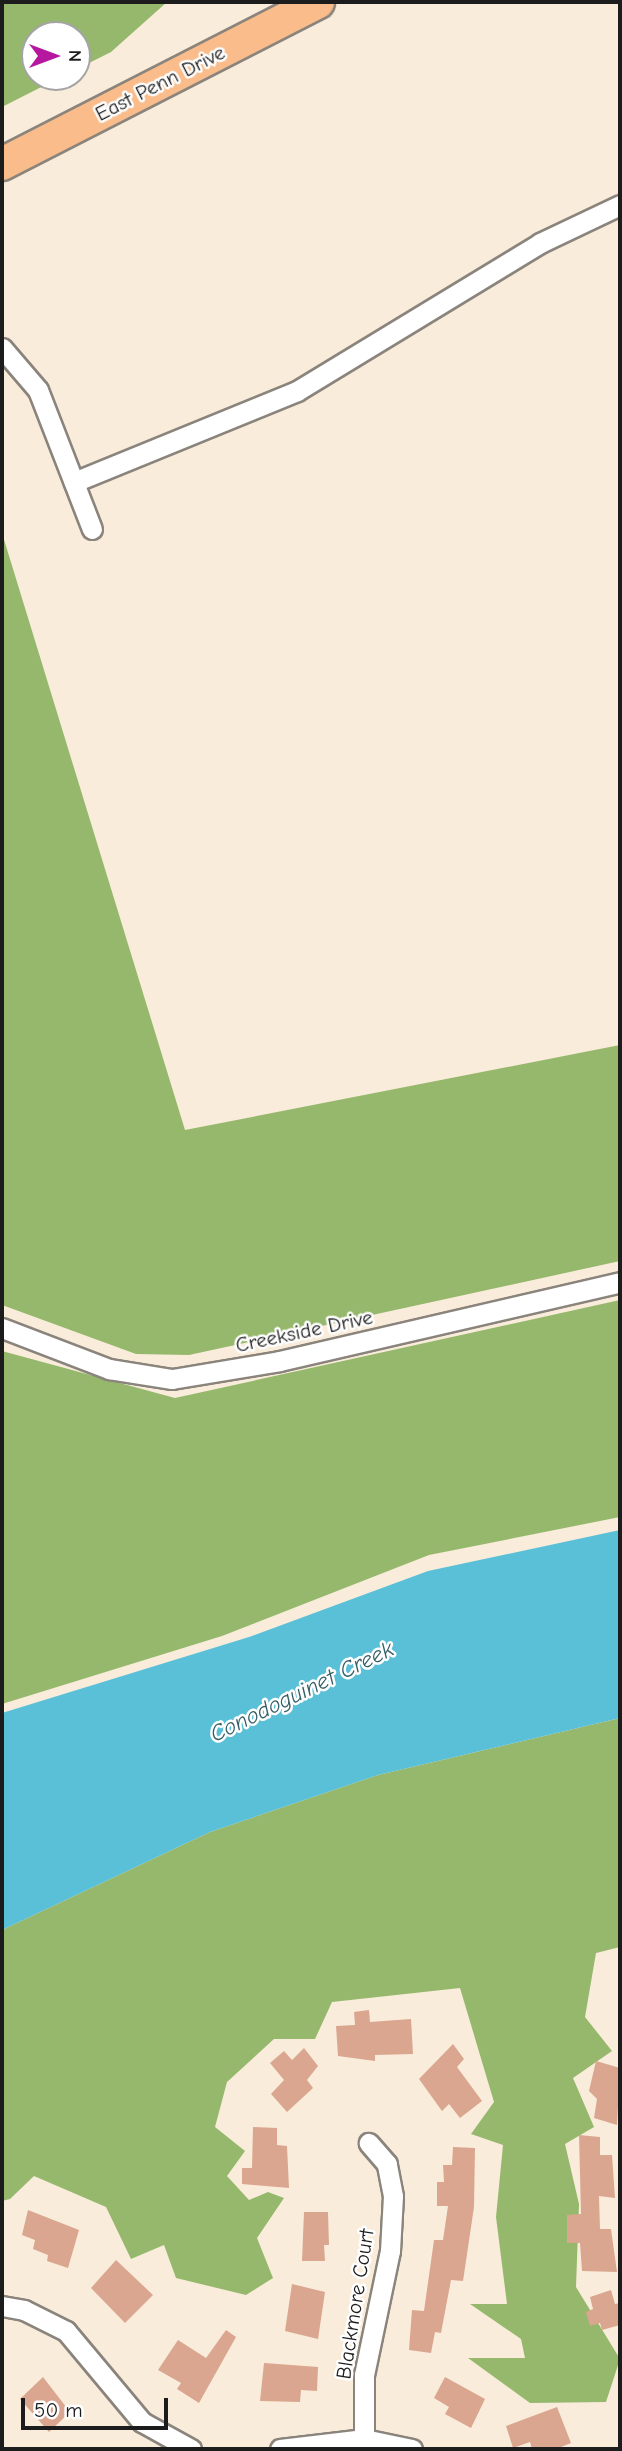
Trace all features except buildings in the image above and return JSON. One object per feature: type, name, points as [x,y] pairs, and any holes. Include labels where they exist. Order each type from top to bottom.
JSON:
[{"type":"main road","name":"East Penn Drive","points":[[2,164],[318,2]]},
{"type":"street","points":[[74,482],[297,391],[540,243],[620,205]]},
{"type":"street","points":[[2,348],[38,390],[92,529]]},
{"type":"street","name":"Creekside Drive","points":[[2,1328],[109,1369],[172,1379],[279,1361],[620,1282]]},
{"type":"street","name":"Blackmore Court","points":[[364,2439],[364,2375],[390,2251],[393,2196],[387,2164],[369,2143]]},
{"type":"street","points":[[2,2305],[35,2314],[65,2331],[142,2422],[191,2449]]},
{"type":"street","points":[[280,2449],[364,2439],[412,2449]]},
{"type":"green space","points":[[2,2],[167,2],[111,52],[91,62],[91,21],[21,21],[21,91],[33,91],[2,107]]},
{"type":"green space","points":[[2,533],[185,1130],[620,1045],[620,1261],[189,1355],[136,1354],[2,1305]]},
{"type":"green space","points":[[620,1300],[620,1517],[429,1555],[222,1636],[2,1704],[2,1351],[175,1398]]},
{"type":"green space","points":[[620,1718],[620,1947],[596,1953],[585,2017],[612,2051],[573,2078],[594,2127],[565,2144],[579,2204],[576,2287],[620,2359],[606,2402],[530,2403],[468,2358],[525,2358],[521,2339],[470,2304],[507,2304],[496,2217],[503,2145],[471,2134],[494,2102],[460,1988],[332,2002],[315,2039],[274,2039],[227,2082],[215,2127],[245,2151],[227,2176],[249,2200],[268,2192],[284,2198],[257,2238],[273,2278],[246,2295],[176,2278],[164,2245],[131,2259],[106,2207],[34,2176],[10,2199],[2,2201],[2,1930],[210,1832],[378,1775]]},
{"type":"water","name":"Conodoguinet Creek","points":[[620,1530],[620,1718],[378,1775],[210,1832],[2,1930],[2,1713],[249,1637],[428,1571]]}]
